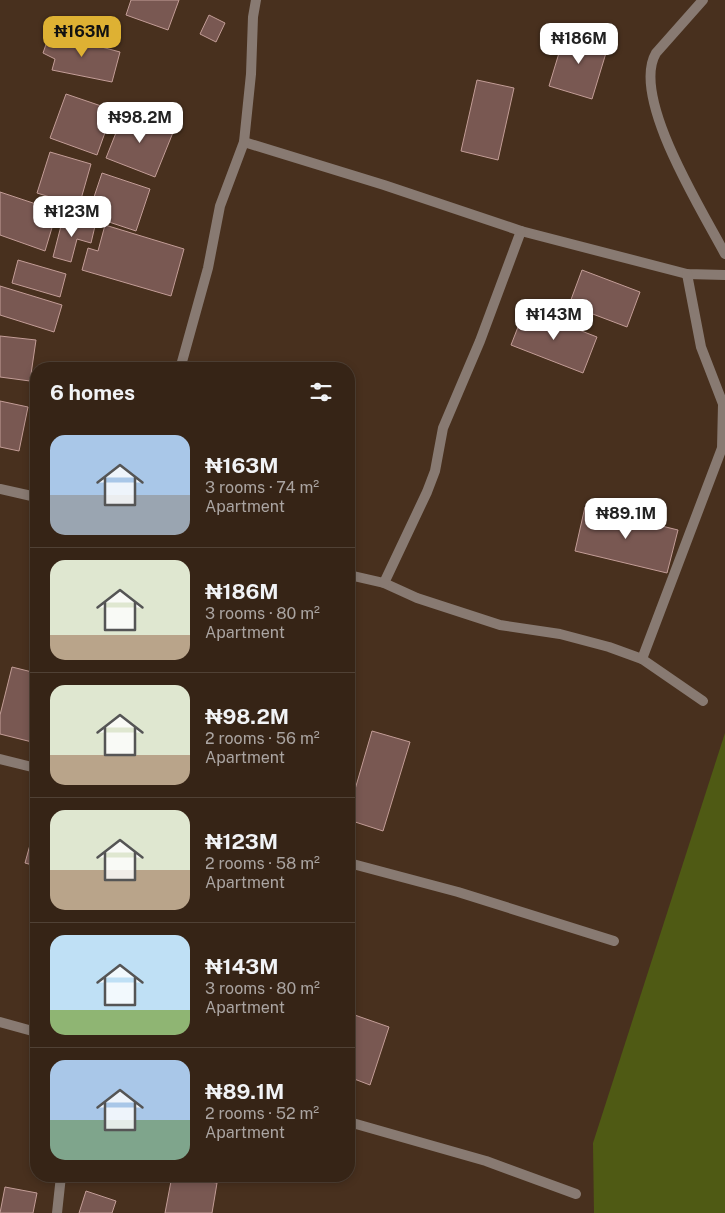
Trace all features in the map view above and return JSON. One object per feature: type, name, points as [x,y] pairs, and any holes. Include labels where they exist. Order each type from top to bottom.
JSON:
[{"type":"street","points":[[182,362],[208,268],[220,206],[244,142],[251,74],[253,16],[256,0]]},
{"type":"street","points":[[703,0],[656,53],[651,60],[649,73],[654,105],[671,151],[725,254]]},
{"type":"street","points":[[244,142],[384,185],[521,231],[687,274],[725,275]]},
{"type":"street","points":[[384,583],[428,492],[435,471],[442,428],[480,341],[521,231]]},
{"type":"street","points":[[642,659],[722,448],[724,404],[701,348],[687,274]]},
{"type":"street","points":[[0,490],[30,496]]},
{"type":"street","points":[[355,576],[384,583],[474,618],[500,625],[560,634],[609,647],[642,659],[703,701]]},
{"type":"street","points":[[0,759],[30,766]]},
{"type":"street","points":[[355,865],[458,892],[614,941]]},
{"type":"street","points":[[0,1022],[30,1030]]},
{"type":"street","points":[[355,1124],[486,1161],[576,1194]]},
{"type":"street","points":[[58,1213],[61,1182]]},
{"type":"green space","points":[[725,733],[725,1213],[594,1213],[593,1143]]},
{"type":"building","points":[[131,0],[179,0],[168,30],[126,15]]},
{"type":"building","points":[[209,15],[225,23],[216,42],[200,34]]},
{"type":"building","points":[[566,30],[609,43],[592,99],[549,86]]},
{"type":"building","points":[[50,33],[120,52],[112,82],[52,70],[55,59],[43,53]]},
{"type":"building","points":[[477,80],[514,88],[498,160],[461,151]]},
{"type":"building","points":[[66,94],[113,110],[97,155],[50,138]]},
{"type":"building","points":[[125,110],[174,130],[155,177],[106,158]]},
{"type":"building","points":[[50,152],[91,164],[79,206],[37,193]]},
{"type":"building","points":[[102,173],[150,189],[136,231],[88,215]]},
{"type":"building","points":[[0,192],[57,211],[45,251],[0,235]]},
{"type":"building","points":[[63,218],[95,226],[91,243],[77,239],[71,262],[53,257]]},
{"type":"building","points":[[105,225],[184,249],[171,296],[82,270],[88,248],[98,251]]},
{"type":"building","points":[[18,260],[66,274],[60,297],[12,283]]},
{"type":"building","points":[[582,270],[640,292],[627,327],[569,305]]},
{"type":"building","points":[[0,286],[62,305],[54,332],[0,315]]},
{"type":"building","points":[[525,309],[597,337],[583,373],[511,345]]},
{"type":"building","points":[[0,336],[36,340],[33,362],[30,362],[30,381],[0,377]]},
{"type":"building","points":[[0,401],[28,407],[19,451],[0,447]]},
{"type":"building","points":[[585,507],[678,530],[667,573],[575,551]]},
{"type":"building","points":[[12,667],[30,672],[30,742],[0,734],[0,715]]},
{"type":"building","points":[[372,731],[410,742],[383,831],[355,822],[355,789]]},
{"type":"building","points":[[30,845],[30,864],[25,863]]},
{"type":"building","points":[[355,1015],[389,1027],[370,1085],[355,1079]]},
{"type":"building","points":[[171,1182],[217,1183],[212,1213],[165,1213]]},
{"type":"building","points":[[5,1187],[37,1193],[33,1213],[0,1213]]},
{"type":"building","points":[[86,1191],[116,1201],[112,1213],[79,1213]]}]
